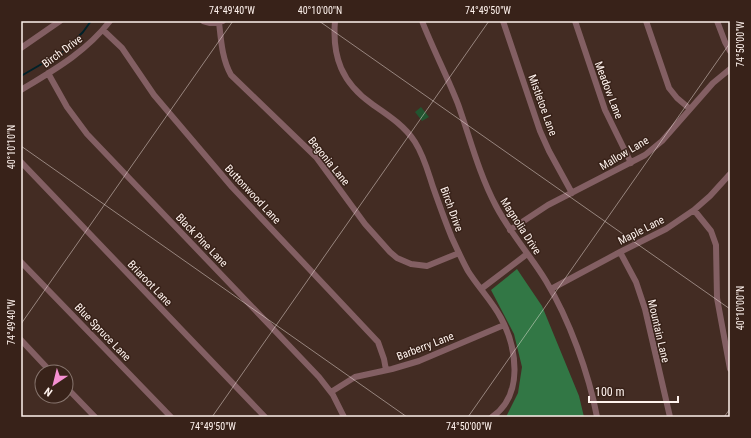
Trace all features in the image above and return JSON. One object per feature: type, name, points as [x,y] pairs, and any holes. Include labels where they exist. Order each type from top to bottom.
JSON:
[{"type":"street","points":[[21,48],[51,29],[60,21]]},
{"type":"street","name":"Birch Drive","points":[[21,90],[48,74],[86,47],[110,21]]},
{"type":"street","points":[[203,21],[210,23],[221,22]]},
{"type":"street","name":"Birch Drive","points":[[335,21],[336,53],[343,74],[363,97],[397,123],[416,144],[427,167],[443,215],[459,253],[467,269],[497,312],[509,337],[514,358],[513,386],[504,406],[492,417]]},
{"type":"street","name":"Magnolia Drive","points":[[422,21],[455,97],[484,180],[495,205],[510,230],[551,289],[566,322],[581,360],[597,417]]},
{"type":"street","name":"Mistletoe Lane","points":[[503,21],[540,131],[572,193]]},
{"type":"street","name":"Meadow Lane","points":[[575,21],[605,110],[631,163]]},
{"type":"street","points":[[646,21],[670,88],[677,98],[690,109]]},
{"type":"street","points":[[716,21],[730,51]]},
{"type":"street","name":"Begonia Lane","points":[[221,22],[222,50],[231,75],[316,157],[365,224],[390,252],[404,262],[420,266],[431,264],[459,253]]},
{"type":"street","name":"Buttonwood Lane","points":[[102,30],[122,48],[154,95],[232,187],[378,342],[386,370]]},
{"type":"street","name":"Mallow Lane","points":[[510,230],[548,205],[645,155],[662,141],[713,83],[730,69]]},
{"type":"street","name":"Black Pine Lane","points":[[48,74],[77,120],[99,147],[319,377],[331,392],[344,417]]},
{"type":"street","name":"Briaroot Lane","points":[[21,162],[265,417]]},
{"type":"street","name":"Maple Lane","points":[[551,289],[620,252],[666,230],[694,210],[710,196],[730,174]]},
{"type":"street","points":[[694,210],[711,231],[716,246],[718,305],[730,369]]},
{"type":"street","name":"Mountain Lane","points":[[620,252],[636,282],[645,309],[670,417]]},
{"type":"street","points":[[481,289],[526,254]]},
{"type":"street","name":"Blue Spruce Lane","points":[[21,262],[171,417]]},
{"type":"street","name":"Barberry Lane","points":[[331,392],[355,376],[386,370],[420,360],[504,325]]},
{"type":"street","points":[[21,340],[44,364]]},
{"type":"street","points":[[74,396],[94,417]]},
{"type":"green space","points":[[421,107],[429,117],[422,121],[415,112]]},
{"type":"green space","points":[[517,269],[542,306],[579,396],[584,417],[506,417],[518,393],[522,367],[514,334],[491,290]]},
{"type":"waterway","points":[[21,76],[64,51],[83,32],[91,21]]}]
